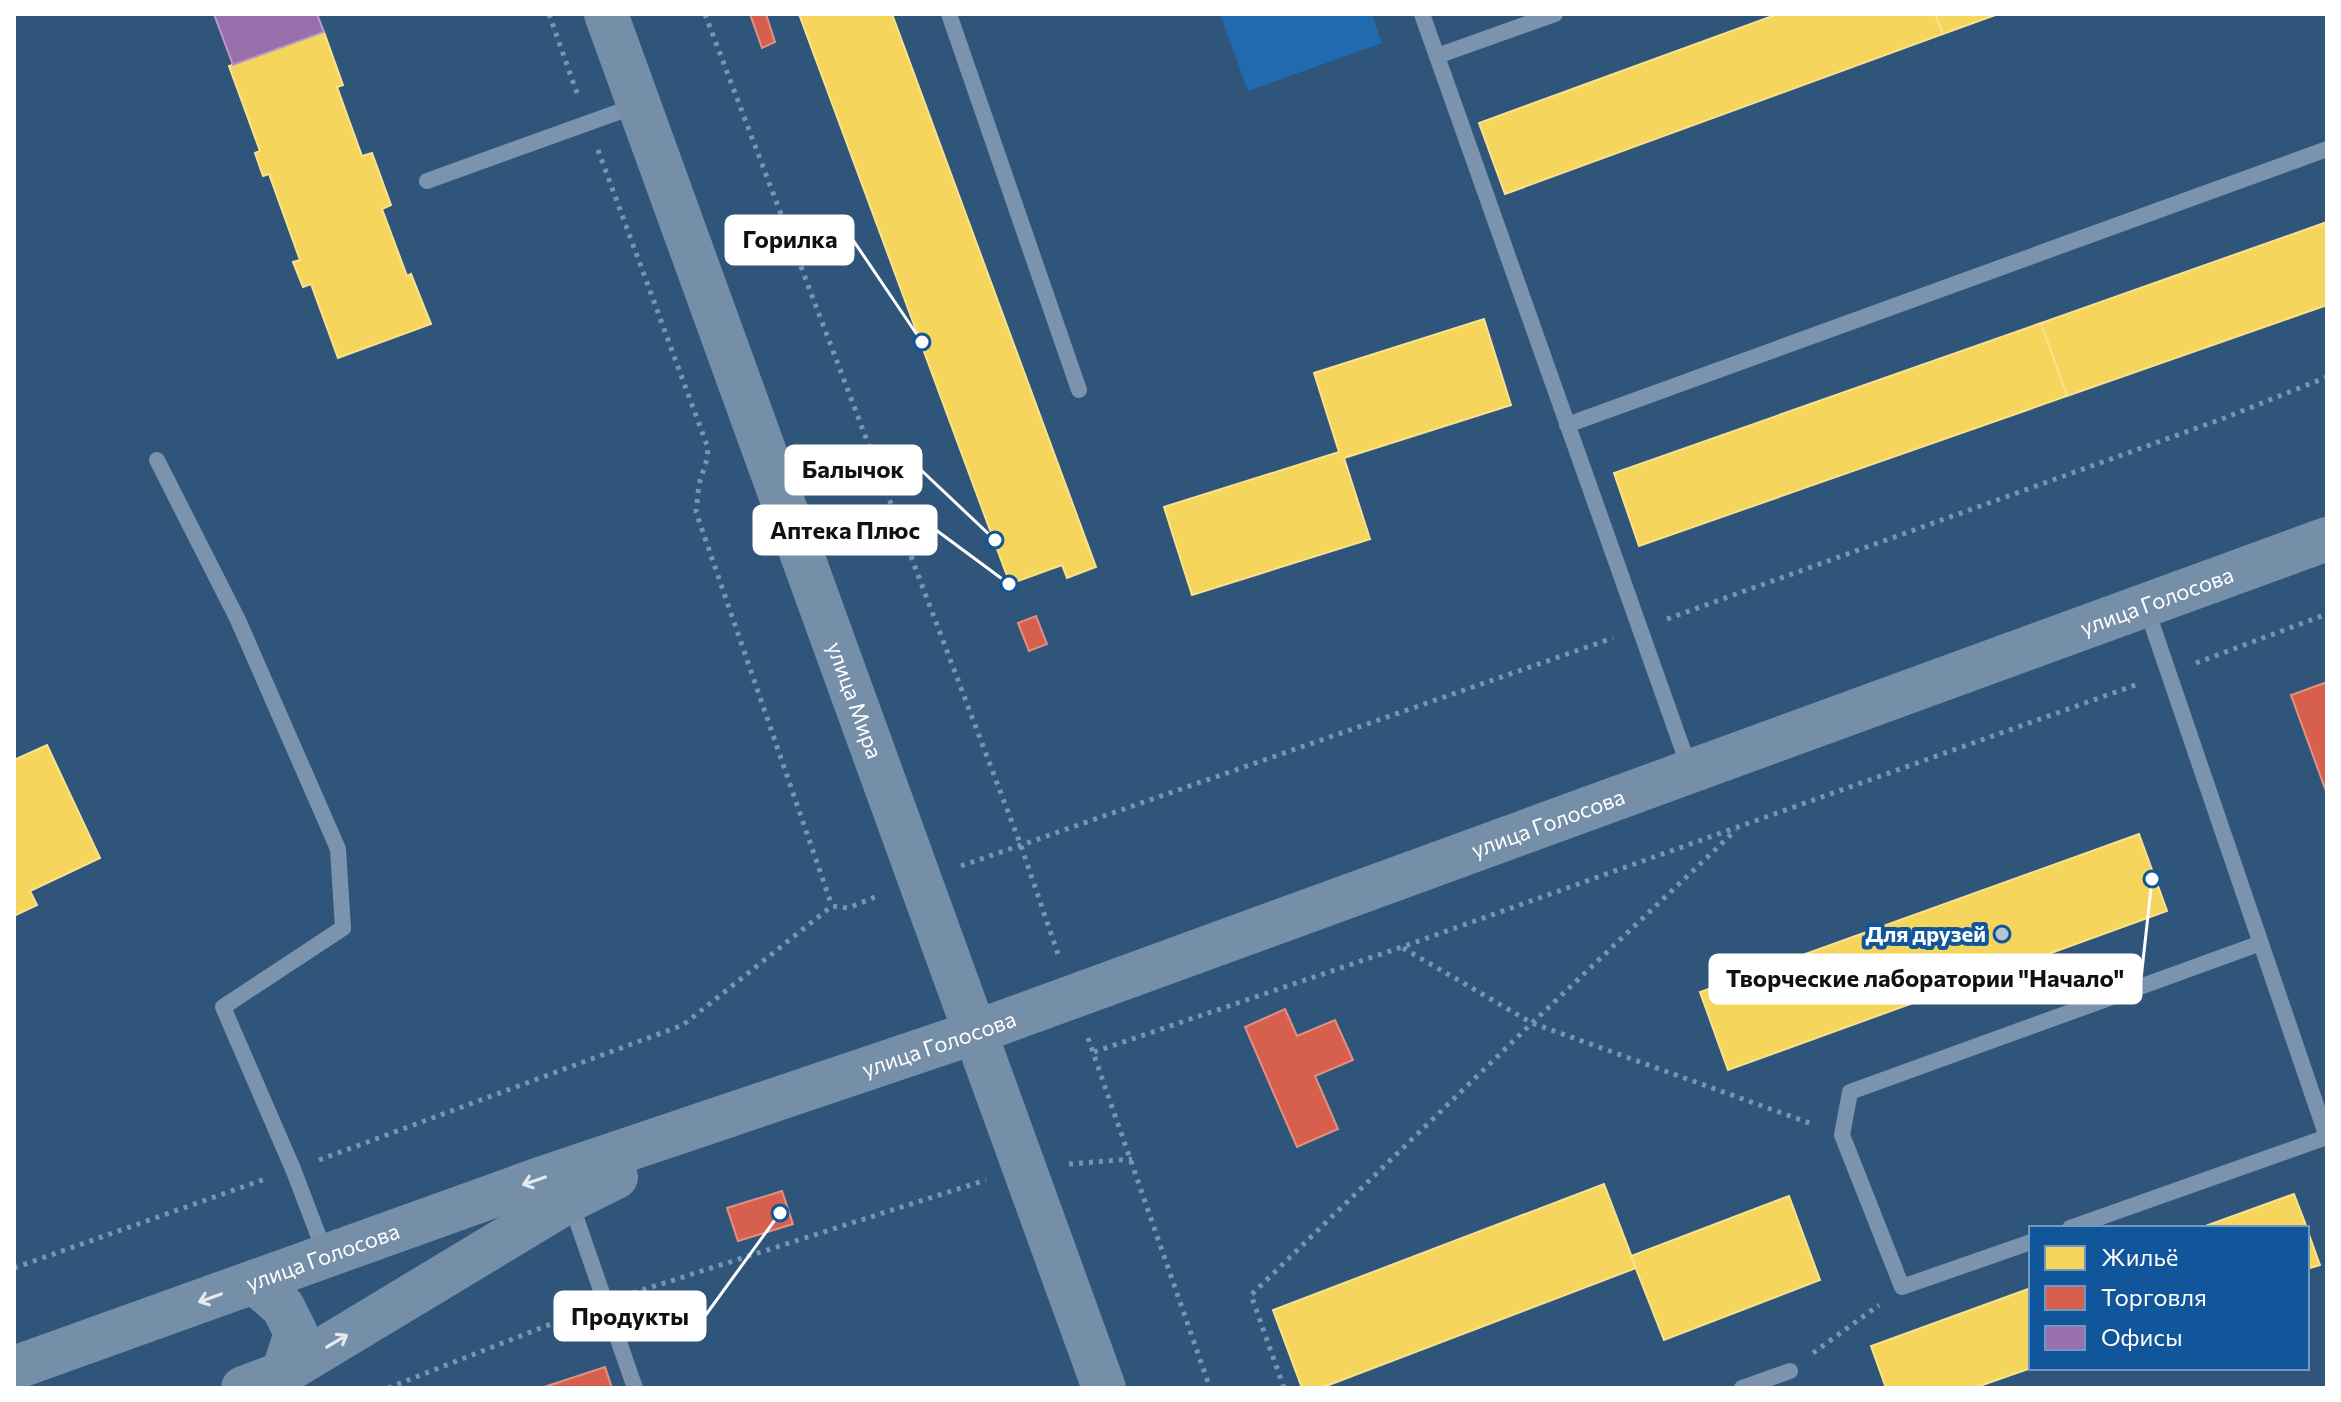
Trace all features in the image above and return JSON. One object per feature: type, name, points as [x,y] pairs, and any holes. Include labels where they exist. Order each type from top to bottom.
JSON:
[{"type":"main road","name":"улица Мира","points":[[606,14],[1104,1388]]},
{"type":"main road","name":"улица Голосова","points":[[14,1368],[325,1255],[976,1032],[2327,539]]},
{"type":"main road","name":"улица Голосова","points":[[243,1388],[283,1373],[570,1200],[767,1102]]},
{"type":"main road","points":[[254,1282],[283,1307],[296,1333],[283,1373]]},
{"type":"lane","points":[[949,14],[1079,390]]},
{"type":"lane","points":[[1422,14],[1690,772]]},
{"type":"lane","points":[[1437,56],[1555,14]]},
{"type":"lane","points":[[427,181],[639,104]]},
{"type":"lane","points":[[1567,425],[2327,149]]},
{"type":"lane","points":[[157,460],[238,620],[338,849],[343,928],[223,1007],[293,1169],[325,1255]]},
{"type":"lane","points":[[2076,1226],[2327,1137],[2146,605]]},
{"type":"lane","points":[[2029,1243],[1902,1287],[1842,1135],[1850,1092],[2261,943]]},
{"type":"lane","points":[[570,1200],[635,1388]]},
{"type":"lane","points":[[1742,1388],[1759,1385],[1790,1371]]},
{"type":"path","points":[[549,14],[708,448],[696,512],[832,906]]},
{"type":"path","points":[[705,14],[1021,846],[1210,1388]]},
{"type":"path","points":[[1094,1052],[1402,947],[2327,614]]},
{"type":"path","points":[[1284,1388],[1251,1295],[1739,827]]},
{"type":"path","points":[[14,1268],[683,1025],[832,906],[848,908],[921,879]]},
{"type":"path","points":[[1402,947],[1532,1023],[1842,1135]]},
{"type":"path","points":[[388,1388],[606,1302],[1025,1167],[1132,1159]]},
{"type":"path","points":[[1790,1371],[1902,1287]]},
{"type":"shaded area","points":[[1220,14],[1372,14],[1382,43],[1248,91]]},
{"type":"building: Жильё","points":[[799,14],[892,14],[1096,567],[1067,578],[1062,565],[1010,584]]},
{"type":"building: Жильё","points":[[1778,14],[1935,14],[1943,34],[1505,194],[1479,123]]},
{"type":"building: Жильё","points":[[1935,14],[1998,14],[1943,34]]},
{"type":"building: Жильё","points":[[324,32],[343,85],[337,87],[362,156],[372,153],[391,205],[382,209],[407,276],[411,274],[431,324],[338,358],[311,284],[303,287],[293,262],[300,260],[269,174],[263,176],[255,153],[260,151],[229,66]]},
{"type":"building: Жильё","points":[[2327,222],[2327,305],[2067,396],[2041,323]]},
{"type":"building: Жильё","points":[[1484,319],[1511,405],[1344,458],[1370,539],[1192,595],[1164,507],[1339,452],[1314,373]]},
{"type":"building: Жильё","points":[[2041,323],[2067,396],[1639,546],[1614,473]]},
{"type":"building: Жильё","points":[[47,745],[100,858],[30,891],[37,905],[14,916],[14,760]]},
{"type":"building: Жильё","points":[[2139,834],[2167,911],[1728,1070],[1700,992]]},
{"type":"building: Жильё","points":[[1604,1184],[1636,1268],[1321,1388],[1302,1388],[1273,1310]]},
{"type":"building: Жильё","points":[[2294,1194],[2306,1226],[2206,1226]]},
{"type":"building: Жильё","points":[[1789,1196],[1820,1280],[1664,1340],[1631,1256]]},
{"type":"building: Жильё","points":[[2309,1235],[2320,1265],[2309,1268]]},
{"type":"building: Жильё","points":[[2029,1289],[2029,1369],[1974,1388],[1886,1388],[1871,1346]]},
{"type":"building: Торговля","points":[[750,14],[766,14],[775,42],[762,48]]},
{"type":"building: Торговля","points":[[1036,616],[1047,644],[1029,651],[1018,623]]},
{"type":"building: Торговля","points":[[2327,682],[2327,794],[2291,695]]},
{"type":"building: Торговля","points":[[1285,1009],[1297,1036],[1335,1020],[1353,1060],[1315,1076],[1338,1129],[1297,1147],[1245,1027]]},
{"type":"building: Торговля","points":[[782,1191],[793,1224],[738,1241],[727,1208]]},
{"type":"building: Торговля","points":[[605,1367],[612,1388],[541,1388]]},
{"type":"building: Офисы","points":[[214,14],[317,14],[324,32],[233,65]]},
{"type":"place","name":"Горилка","points":[[922,342]]},
{"type":"place","name":"Балычок","points":[[995,540]]},
{"type":"place","name":"Аптека Плюс","points":[[1009,584]]},
{"type":"place","name":"Творческие лаборатории \"Начало\"","points":[[2152,879]]},
{"type":"place","name":"Для друзей","points":[[2002,934]]},
{"type":"place","name":"Продукты","points":[[780,1213]]}]
